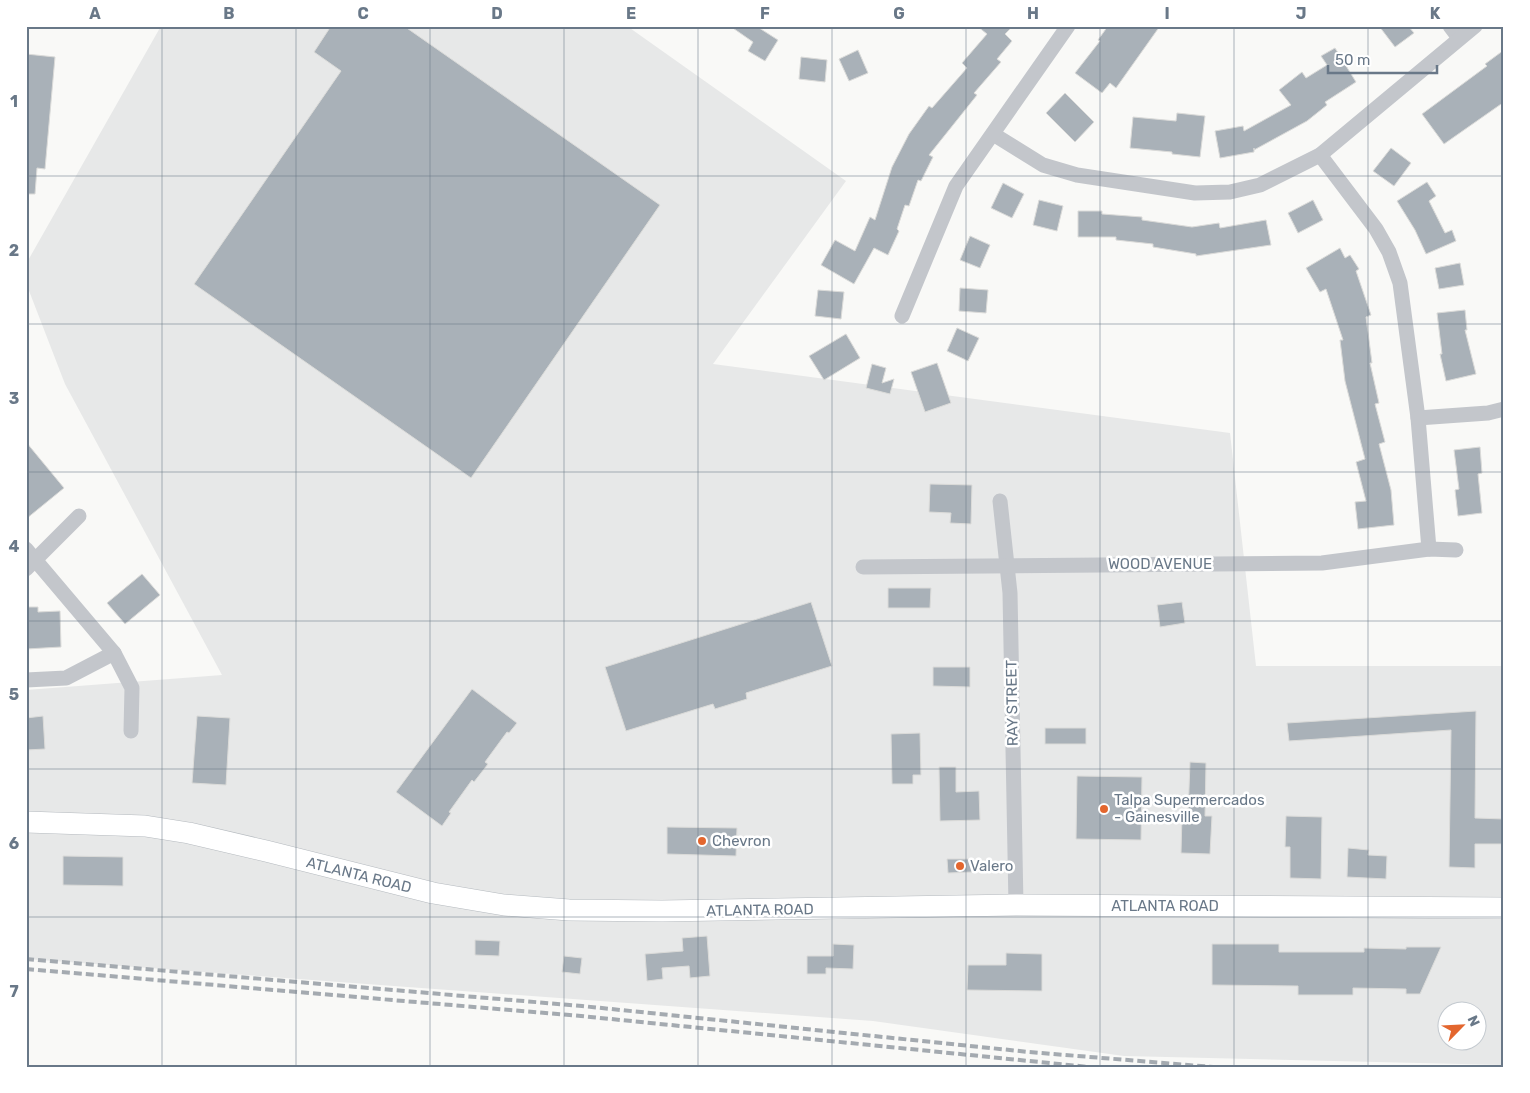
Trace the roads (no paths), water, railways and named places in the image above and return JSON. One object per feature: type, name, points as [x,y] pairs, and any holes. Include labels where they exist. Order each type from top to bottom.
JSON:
[{"type":"main road","name":"ATLANTA ROAD","points":[[26,822],[130,825],[172,830],[266,851],[433,893],[504,905],[550,909],[662,911],[1016,905],[1504,908]]},
{"type":"street","points":[[902,316],[956,186],[1068,26]]},
{"type":"street","points":[[1450,26],[1459,38]]},
{"type":"street","points":[[993,134],[1043,164],[1068,172],[1194,193],[1230,192],[1260,185],[1320,155],[1475,26]]},
{"type":"street","points":[[1320,155],[1376,229],[1389,252],[1398,275],[1418,418],[1429,549]]},
{"type":"street","points":[[1418,418],[1488,413],[1504,408]]},
{"type":"street","name":"RAY STREET","points":[[1000,501],[1010,592],[1016,905]]},
{"type":"street","points":[[79,516],[29,559],[114,653],[132,688],[130,731]]},
{"type":"street","name":"WOOD AVENUE","points":[[863,566],[1322,562],[1429,549],[1456,550]]},
{"type":"street","points":[[26,680],[66,678],[114,653]]},
{"type":"railway","points":[[26,959],[582,1006],[1029,1052],[1213,1067]]},
{"type":"railway","points":[[26,969],[581,1016],[1089,1067]]},
{"type":"place","name":"Talpa Supermercados - Gainesville","points":[[1104,809]]},
{"type":"place","name":"Chevron","points":[[702,841]]},
{"type":"place","name":"Valero","points":[[960,866]]}]
